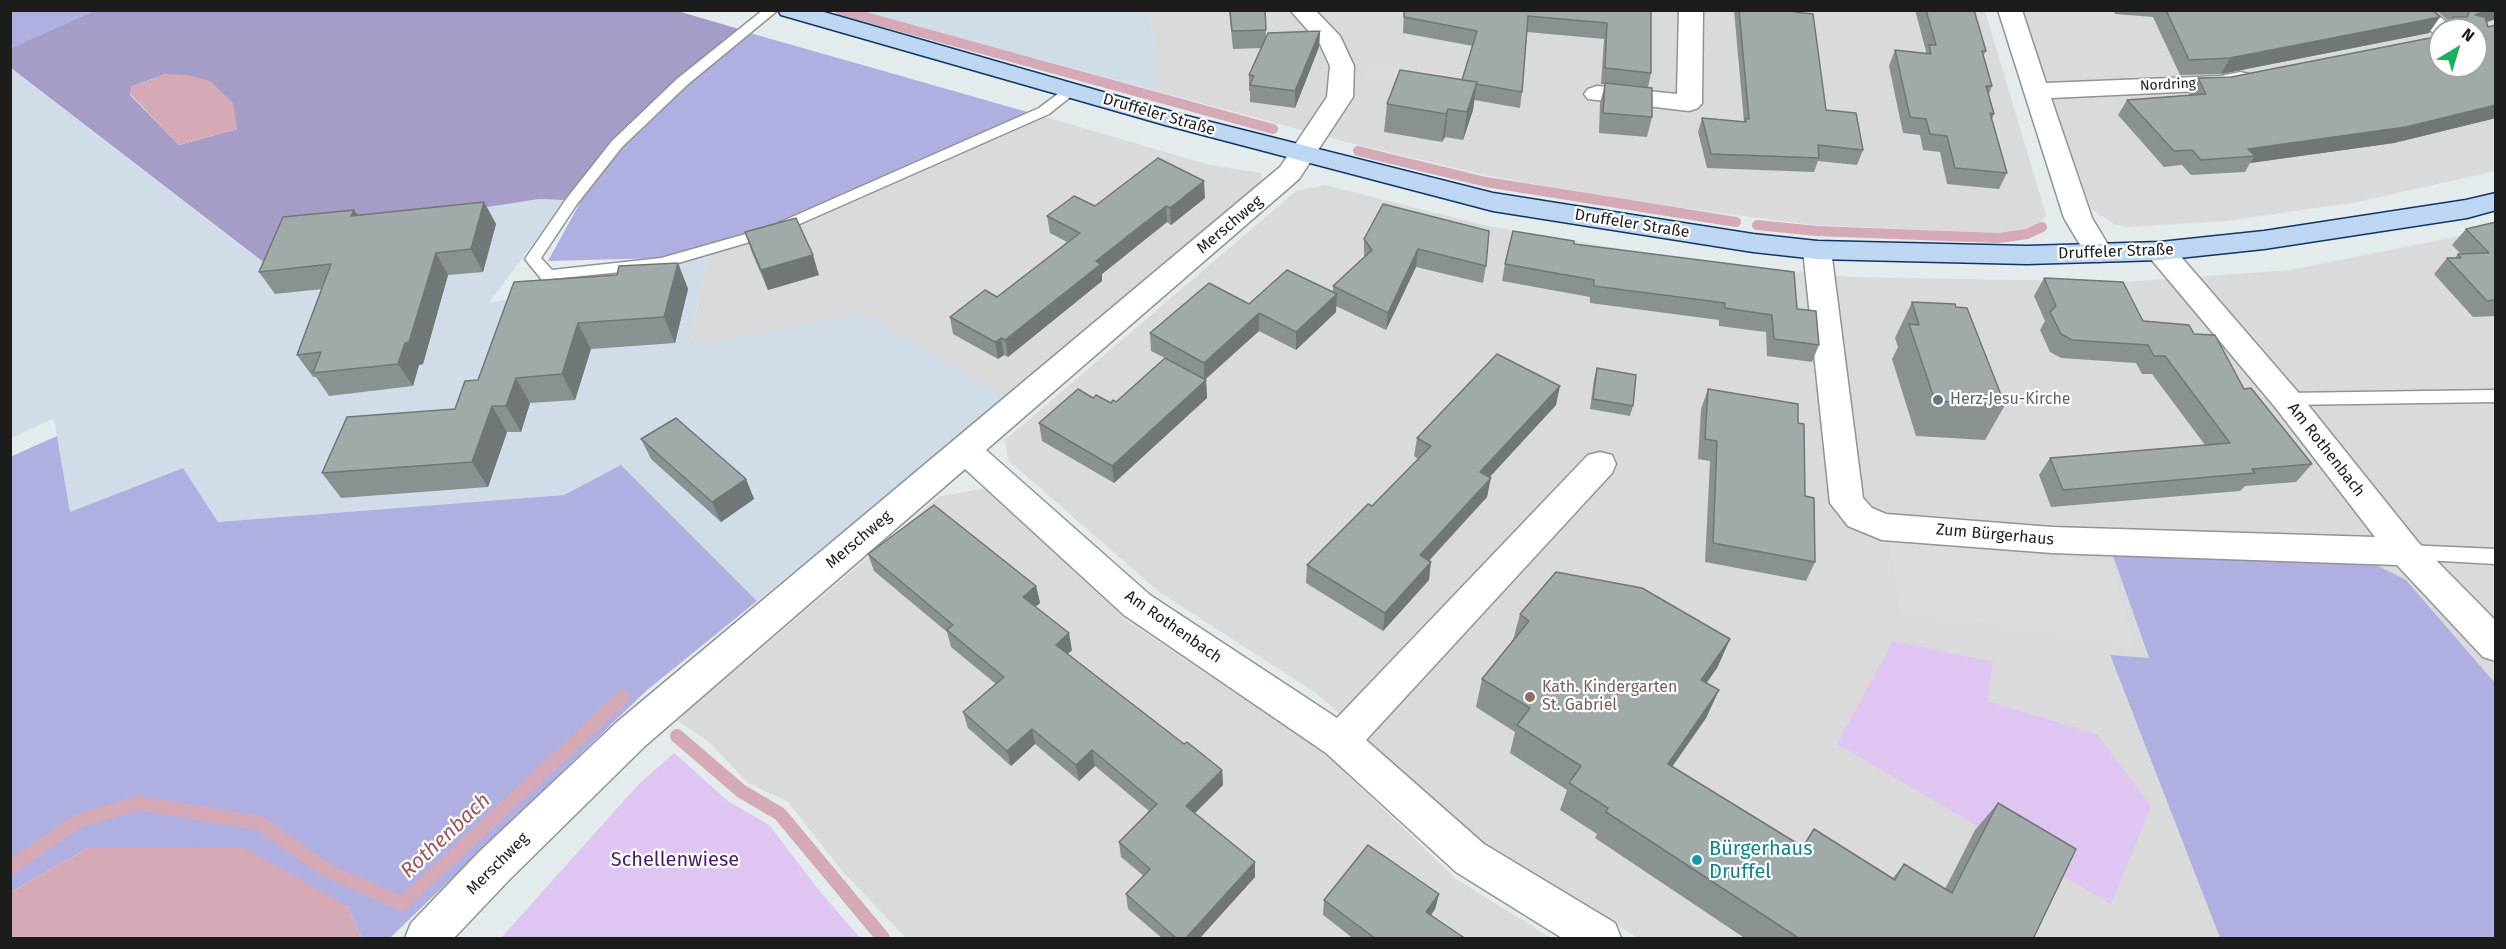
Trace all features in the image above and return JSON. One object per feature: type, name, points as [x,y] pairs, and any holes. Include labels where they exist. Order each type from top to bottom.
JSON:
[{"type":"street","name":"Druffeler Straße","points":[[789,10],[1072,90],[1493,202],[1753,243],[1817,250],[2027,255],[2160,251],[2264,240],[2467,209],[2496,201]]},
{"type":"street","name":"Merschweg","points":[[426,939],[494,866],[631,734],[1276,186],[1304,153],[1340,98],[1342,66],[1331,41],[1301,10]]},
{"type":"street","points":[[1598,94],[1689,103],[1691,10]]},
{"type":"street","points":[[2010,10],[2078,218],[2099,253]]},
{"type":"street","points":[[2415,10],[2428,27]]},
{"type":"street","name":"Nordring","points":[[2036,91],[2221,83],[2267,74]]},
{"type":"street","name":"Zum Bürgerhaus","points":[[1817,250],[1847,503],[1860,517],[1882,527],[2052,540],[2406,552]]},
{"type":"street","name":"Am Rothenbach","points":[[2160,251],[2286,399],[2406,552],[2496,646]]},
{"type":"street","name":"Am Rothenbach","points":[[965,450],[1137,605],[1340,741],[1470,858],[1600,939]]},
{"type":"street","points":[[1340,741],[1600,464]]},
{"type":"lane","points":[[772,10],[682,82],[617,144],[573,201],[533,260],[548,276],[661,263],[771,231],[1044,111],[1072,90]]},
{"type":"lane","points":[[2286,399],[2496,396]]},
{"type":"lane","points":[[2406,552],[2496,557]]},
{"type":"shaded area","points":[[11,10],[97,11],[11,49]]},
{"type":"shaded area","points":[[97,10],[674,10],[739,29],[676,80],[611,142],[565,200],[539,199],[288,238],[275,271],[11,68],[10,49]],"holes":[[[166,74],[237,129],[179,145],[130,95],[132,86]]]},
{"type":"shaded area","points":[[861,11],[1148,11],[1158,60],[1153,90]]},
{"type":"shaded area","points":[[1148,11],[1985,11],[2046,215],[2038,225],[2023,231],[1998,233],[1812,225],[1631,201],[1489,176],[1346,142],[1153,90],[1158,60]]},
{"type":"shaded area","points":[[2021,11],[2495,11],[2495,171],[2352,203],[2224,221],[2128,227],[2114,224],[2091,209]]},
{"type":"shaded area","points":[[750,33],[1031,113],[801,214],[735,237],[662,258],[548,261],[581,201],[624,145],[688,84]]},
{"type":"shaded area","points":[[1369,62],[1461,77],[1456,90],[1364,74]]},
{"type":"shaded area","points":[[10,68],[274,271],[288,238],[539,199],[565,200],[489,303],[666,268],[708,255],[689,346],[863,313],[1008,398],[757,601],[621,465],[564,495],[218,522],[183,468],[70,512],[54,418],[11,438]]},
{"type":"shaded area","points":[[166,74],[187,75],[210,81],[233,103],[237,129],[179,145],[130,94],[132,86]]},
{"type":"shaded area","points":[[1042,116],[1210,165],[1261,173],[1262,185],[1008,398],[689,347],[708,255],[769,236],[834,210]]},
{"type":"shaded area","points":[[1325,185],[1488,226],[1669,257],[1849,277],[2125,282],[2290,270],[2495,229],[2495,683],[2406,580],[2113,556],[2149,659],[2110,656],[2220,938],[1638,938],[1481,841],[1316,693],[1158,591],[1008,460],[1005,440],[1296,191]]},
{"type":"shaded area","points":[[57,436],[70,512],[183,468],[218,522],[564,495],[621,465],[757,601],[646,691],[390,938],[362,938],[347,906],[88,848],[11,892],[10,457]]},
{"type":"shaded area","points":[[988,488],[1129,622],[1324,752],[1456,879],[1551,938],[906,938],[844,873],[788,802],[748,783],[709,742],[677,720],[940,496]]},
{"type":"shaded area","points":[[1888,536],[2112,566],[2135,645],[1900,612]]},
{"type":"shaded area","points":[[2113,556],[2372,563],[2406,580],[2495,683],[2495,938],[2220,938],[2110,655],[2149,658]]},
{"type":"shaded area","points":[[243,847],[347,906],[362,938],[11,938],[11,892],[88,848]]},
{"type":"green space","points":[[1893,641],[1993,662],[1987,701],[2097,734],[2151,806],[2111,904],[1837,744]]},
{"type":"green space","name":"Schellenwiese","points":[[674,753],[728,801],[769,825],[818,889],[860,938],[501,938],[637,786]]},
{"type":"building","points":[[1230,10],[1265,10],[1266,30],[1232,31]]},
{"type":"building","points":[[1404,10],[1651,10],[1651,73],[1605,68],[1607,23],[1528,16],[1522,92],[1476,84],[1477,82],[1462,80],[1477,31],[1404,17]]},
{"type":"building","points":[[1739,10],[1794,10],[1813,14],[1826,110],[1856,113],[1863,150],[1818,145],[1819,158],[1711,154],[1702,118],[1746,122],[1745,118],[1749,119]]},
{"type":"building","points":[[1926,10],[1974,10],[1986,51],[1982,51],[1992,86],[1986,86],[1994,114],[1990,113],[2007,173],[1955,168],[1947,136],[1930,134],[1926,119],[1910,117],[1895,50],[1931,54],[1929,45],[1936,45]]},
{"type":"building","points":[[2166,10],[2432,10],[2440,17],[2230,58],[2189,60]]},
{"type":"building","points":[[2466,10],[2487,10],[2475,15],[2485,18],[2453,18],[2467,17],[2469,13]]},
{"type":"building","points":[[2496,25],[2496,105],[2406,127],[2248,149],[2255,156],[2201,160],[2192,150],[2174,151],[2127,100],[2206,94],[2198,78],[2231,77],[2428,38],[2428,78],[2488,78],[2488,27]]},
{"type":"building","points":[[1320,31],[1295,91],[1250,85],[1254,76],[1249,75],[1268,33]]},
{"type":"building","points":[[1400,70],[1477,82],[1467,112],[1448,109],[1446,114],[1387,104]]},
{"type":"building","points":[[1605,83],[1652,88],[1652,117],[1603,113]]},
{"type":"building","points":[[1158,158],[1204,181],[1170,208],[1166,206],[1096,261],[1101,264],[1005,340],[1001,338],[995,342],[950,317],[985,290],[997,297],[1080,233],[1047,216],[1074,196],[1095,206]]},
{"type":"building","points":[[484,202],[471,249],[436,253],[409,342],[405,343],[398,364],[313,373],[321,352],[297,355],[331,264],[259,272],[283,217],[354,210],[351,216]]},
{"type":"building","points":[[1383,204],[1489,231],[1486,266],[1418,249],[1388,313],[1333,286],[1372,250],[1364,239]]},
{"type":"building","points":[[796,218],[813,255],[761,270],[745,232]]},
{"type":"building","points":[[2496,222],[2496,300],[2487,301],[2447,258],[2461,258],[2458,254],[2489,253],[2466,229]]},
{"type":"building","points":[[1513,231],[1574,241],[1574,244],[1794,272],[1797,309],[1816,311],[1819,345],[1774,339],[1772,315],[1725,308],[1725,303],[1594,286],[1594,280],[1505,264]]},
{"type":"building","points":[[678,263],[664,317],[578,323],[562,374],[516,378],[506,406],[492,406],[472,462],[322,473],[347,417],[455,409],[465,381],[478,380],[514,282],[617,275],[619,266]]},
{"type":"building","points":[[1287,270],[1337,294],[1296,332],[1259,313],[1204,363],[1150,333],[1209,283],[1249,304]]},
{"type":"building","points":[[2044,278],[2123,282],[2143,321],[2189,325],[2194,334],[2215,335],[2244,389],[2251,388],[2312,464],[2252,469],[2255,473],[2063,490],[2050,458],[2230,443],[2165,356],[2154,356],[2148,345],[2072,340],[2061,334],[2050,312],[2056,306]]},
{"type":"building","points":[[1912,302],[1955,304],[1956,307],[1967,308],[2005,405],[1935,401],[1909,324],[1919,325]]},
{"type":"building","points":[[1497,354],[1560,386],[1480,472],[1491,478],[1420,555],[1431,562],[1385,613],[1307,565],[1368,504],[1372,506],[1431,446],[1417,438]]},
{"type":"building","points":[[1165,358],[1206,380],[1112,466],[1039,423],[1078,389],[1093,398],[1096,395],[1111,403],[1113,400],[1116,402]]},
{"type":"building","points":[[1597,368],[1636,375],[1633,406],[1593,399]]},
{"type":"building","points":[[1708,389],[1798,404],[1798,423],[1804,424],[1805,496],[1814,498],[1815,562],[1713,543],[1717,441],[1705,439]]},
{"type":"building","points":[[676,418],[746,479],[712,502],[641,439]]},
{"type":"building","points":[[934,505],[1036,586],[1023,597],[1069,633],[1056,645],[1184,744],[1187,742],[1222,770],[1186,806],[1255,862],[1185,939],[1177,939],[1126,894],[1150,869],[1119,842],[1157,804],[1092,750],[1076,765],[1032,729],[1007,751],[963,712],[1004,677],[947,630],[953,625],[868,554]]},
{"type":"building","points":[[1556,572],[1642,588],[1730,639],[1701,680],[1719,690],[1668,764],[1803,847],[1814,829],[1895,880],[1904,864],[1952,893],[1998,803],[2076,849],[2033,939],[1800,939],[1606,812],[1608,808],[1569,783],[1581,766],[1517,725],[1530,708],[1482,679],[1529,621],[1520,614]]},
{"type":"building","points":[[1368,845],[1439,894],[1426,912],[1466,939],[1376,939],[1324,900]]},
{"type":"waterway","points":[[840,10],[1273,129]]},
{"type":"waterway","points":[[1358,151],[1486,182],[1736,222]]},
{"type":"waterway","points":[[1757,225],[1817,231],[1999,238],[2027,234],[2042,227]]},
{"type":"waterway","name":"Rothenbach","points":[[10,868],[78,821],[137,803],[260,823],[326,870],[402,904],[622,698]]},
{"type":"waterway","name":"Rothenbach","points":[[677,736],[741,791],[780,814],[883,938]]},
{"type":"place","name":"Herz-Jesu-Kirche","points":[[1938,400]]},
{"type":"place","name":"Kath. Kindergarten St. Gabriel","points":[[1530,697]]},
{"type":"place","name":"Bürgerhaus Druffel","points":[[1697,860]]}]
